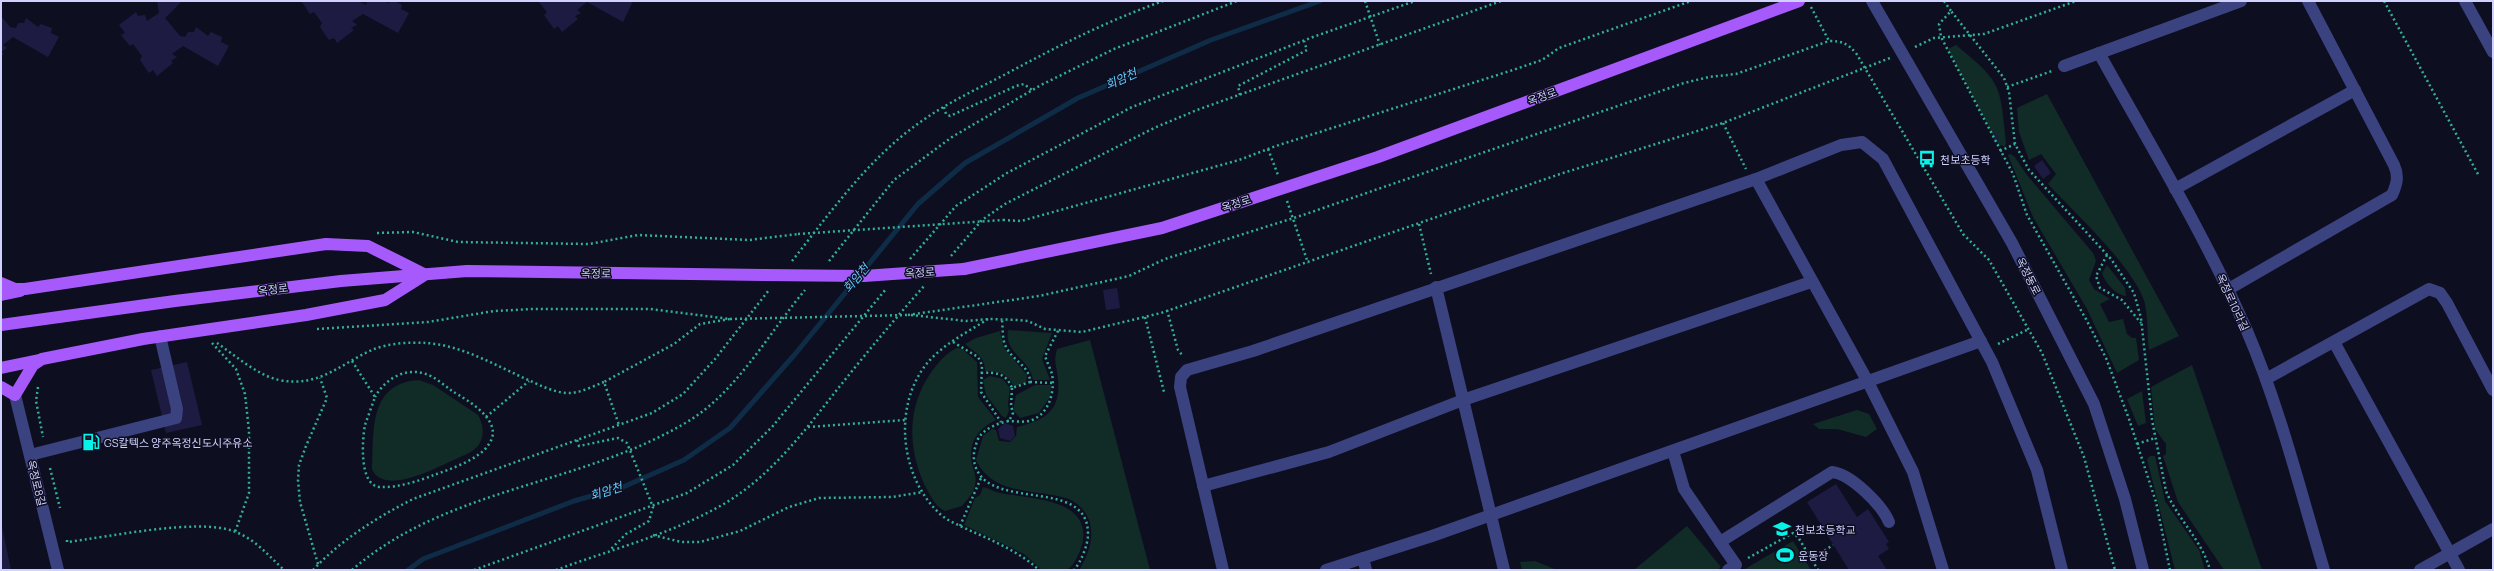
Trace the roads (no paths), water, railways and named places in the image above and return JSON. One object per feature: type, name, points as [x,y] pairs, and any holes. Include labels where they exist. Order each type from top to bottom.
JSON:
[{"type":"main road","name":"옥정로","points":[[1,325],[294,286],[467,271],[864,276],[964,270],[1162,228],[1378,157],[1799,1]]},
{"type":"main road","points":[[1,295],[25,289],[326,244],[368,246],[425,274]]},
{"type":"main road","points":[[1,368],[160,336],[306,315],[385,300],[425,274]]},
{"type":"main road","points":[[1,283],[15,289],[25,289]]},
{"type":"main road","points":[[1,387],[15,396],[33,365],[42,359]]},
{"type":"street","name":"옥정동로","points":[[1872,1],[2012,243],[2094,404],[2125,499],[2143,570]]},
{"type":"street","points":[[2064,66],[2241,1]]},
{"type":"street","points":[[2227,290],[2392,195],[2397,185],[2397,172],[2308,1]]},
{"type":"street","points":[[2465,1],[2493,52]]},
{"type":"street","name":"옥정로10라길","points":[[2100,53],[2205,242],[2266,379],[2324,570]]},
{"type":"street","points":[[2175,189],[2355,90]]},
{"type":"street","points":[[1223,570],[1180,388],[1181,377],[1187,370],[1253,351],[1434,284],[1752,175],[1841,145],[1862,142],[1883,159],[1992,362],[2037,470],[2062,570]]},
{"type":"street","points":[[1752,175],[1868,382],[1917,482],[1943,570]]},
{"type":"street","points":[[1204,486],[1329,452],[1463,400],[1811,282]]},
{"type":"street","points":[[1434,284],[1492,515],[1504,570]]},
{"type":"street","points":[[2266,379],[2429,289],[2440,293],[2493,390]]},
{"type":"street","points":[[30,455],[176,418],[177,409],[160,336]]},
{"type":"street","points":[[1326,570],[1364,564],[1492,515],[1981,342]]},
{"type":"street","points":[[2334,342],[2459,570]]},
{"type":"street","name":"옥정로8길","points":[[15,396],[58,570]]},
{"type":"street","points":[[1673,451],[1684,489],[1720,542],[1732,568]]},
{"type":"street","points":[[1720,542],[1832,472],[1843,476],[1880,504],[1889,522]]},
{"type":"street","points":[[2420,570],[2493,529]]},
{"type":"waterway","name":"회암천","points":[[408,570],[423,559],[574,501],[623,487],[684,460],[730,428],[796,353],[918,204],[965,163],[1078,98],[1211,40],[1320,1]]},
{"type":"place","name":"천보초등학","points":[[1927,159]]},
{"type":"place","name":"GS칼텍스 양주옥정신도시주유소","points":[[91,442]]},
{"type":"place","name":"천보초등학교","points":[[1782,529]]},
{"type":"place","name":"운동장","points":[[1785,555]]}]
